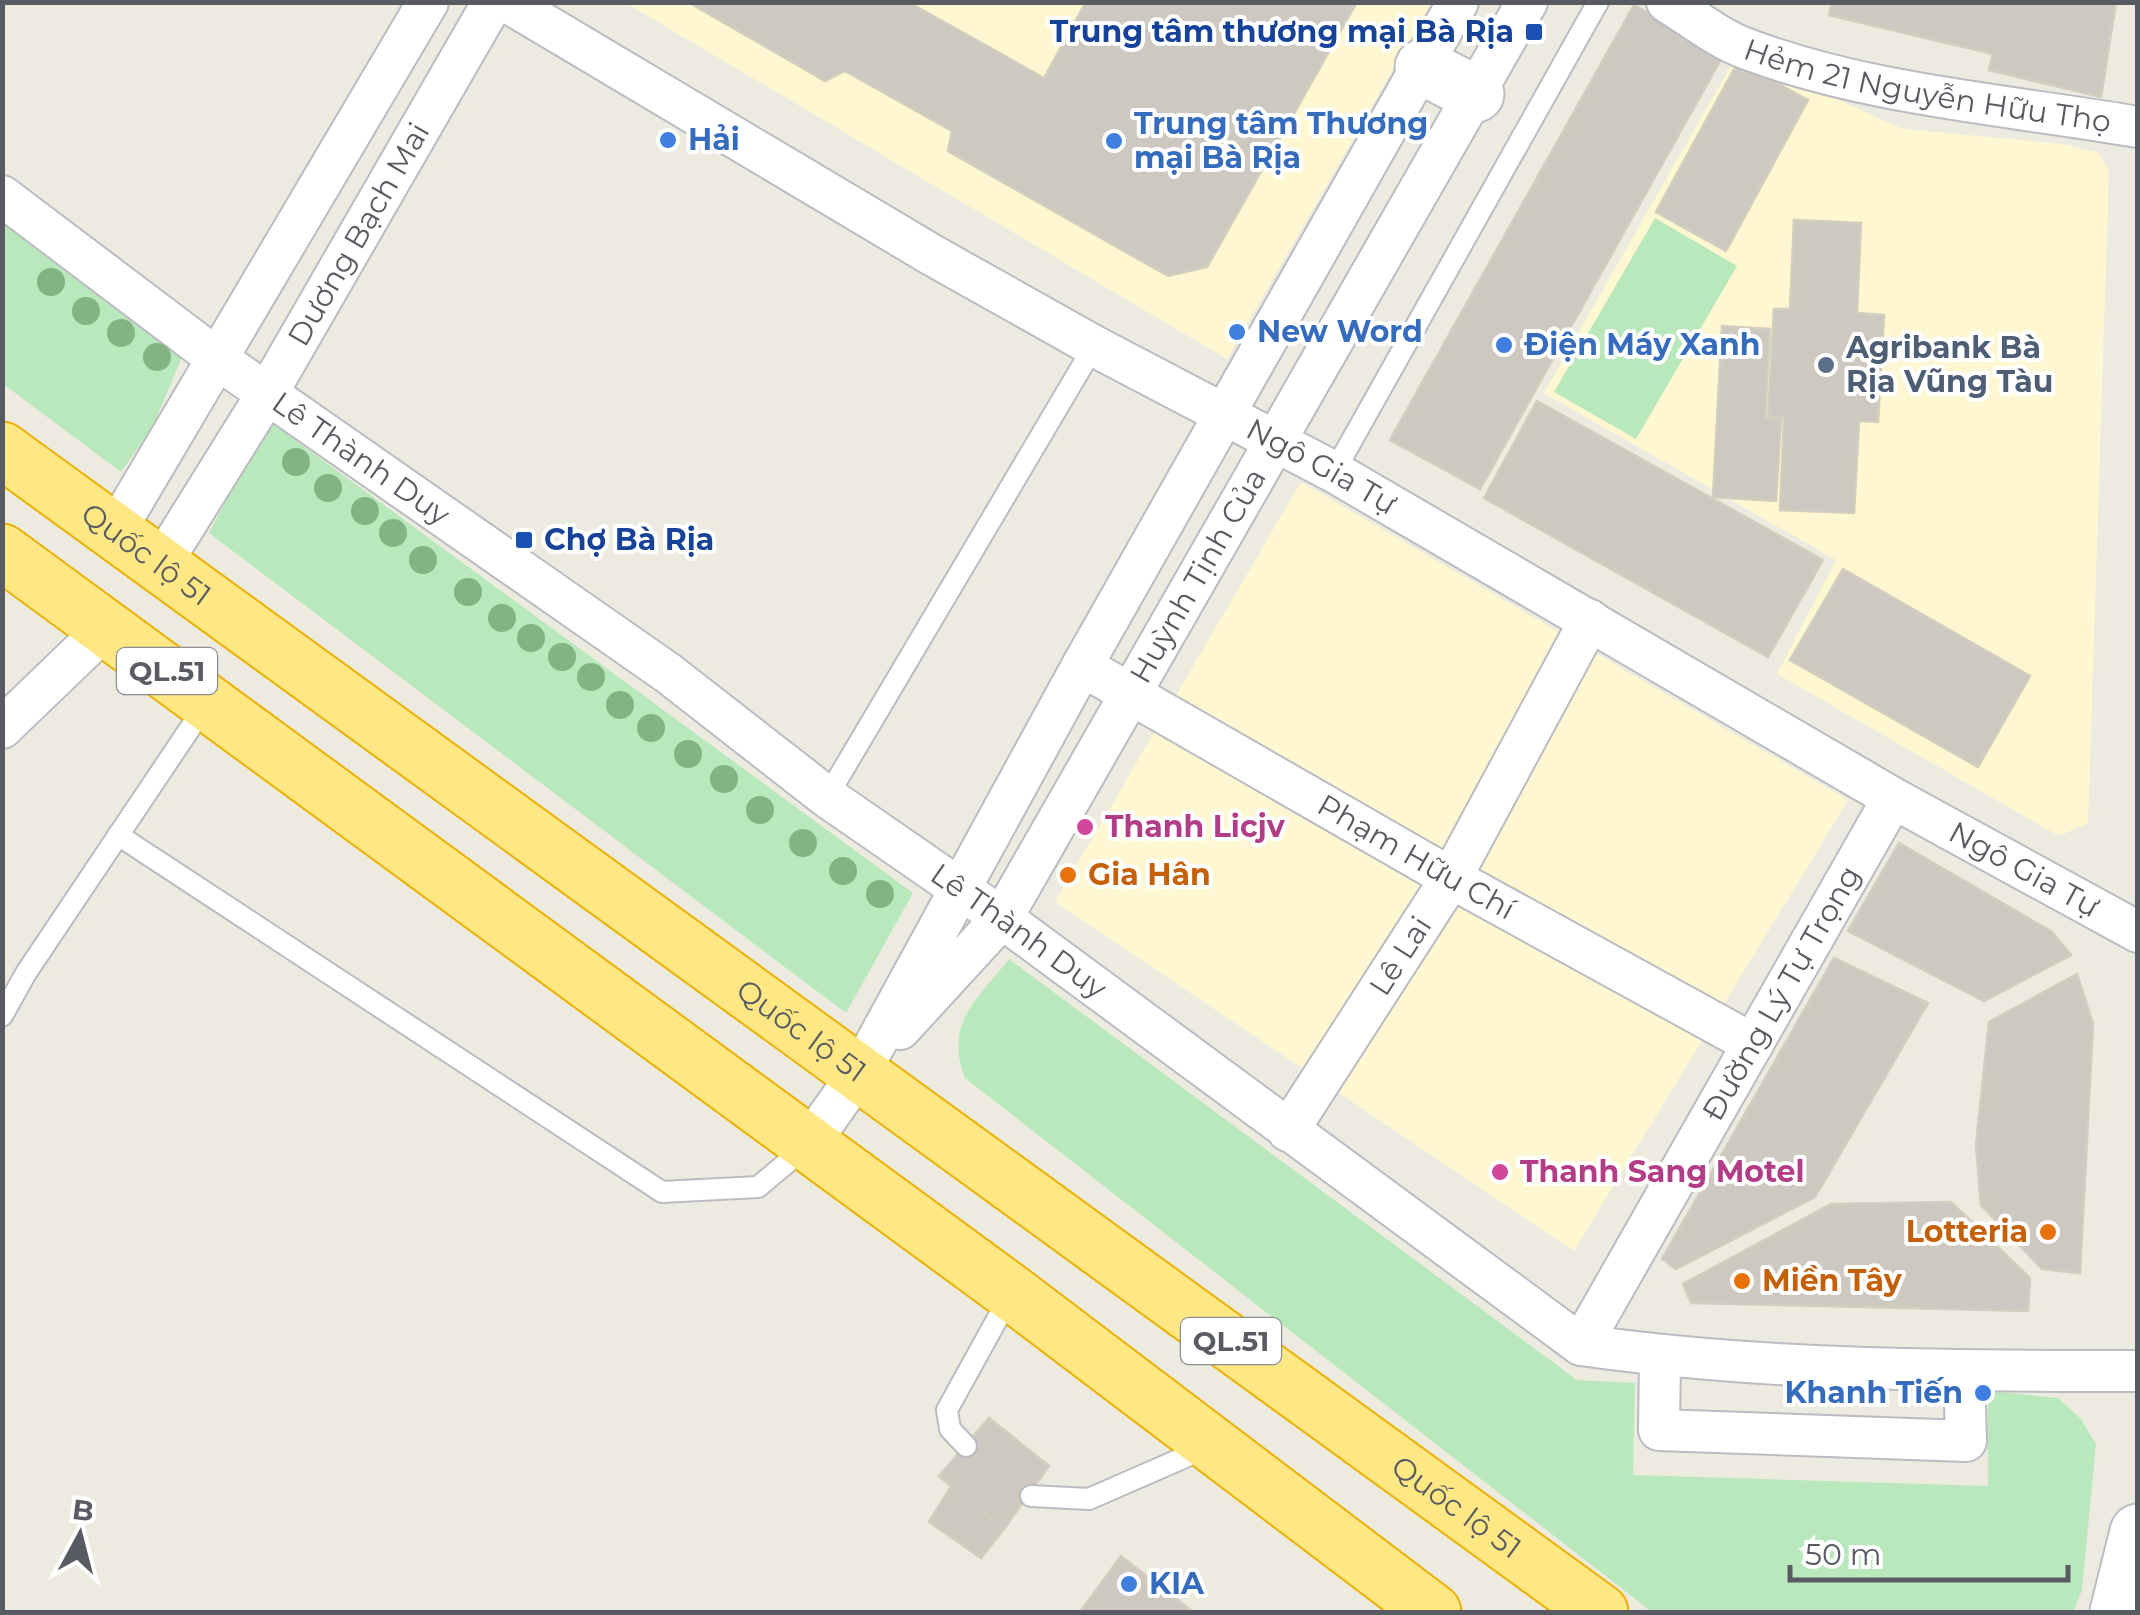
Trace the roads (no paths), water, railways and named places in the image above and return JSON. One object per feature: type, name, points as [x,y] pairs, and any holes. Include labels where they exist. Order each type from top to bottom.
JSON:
[{"type":"highway","name":"Quốc lộ 51","points":[[2,450],[861,1070],[1600,1612]]},
{"type":"highway","name":"QL.51","points":[[2,552],[1012,1293],[1433,1612]]},
{"type":"street","name":"Dương Bạch Mai","points":[[114,534],[428,2]]},
{"type":"street","name":"Dương Bạch Mai","points":[[159,567],[268,392],[493,2]]},
{"type":"street","name":"Ngô Gia Tự","points":[[506,2],[1094,346],[1334,472],[1893,798],[2138,932]]},
{"type":"street","name":"Huỳnh Tịnh Của","points":[[808,1145],[861,1070],[958,887],[1458,2]]},
{"type":"street","name":"Huỳnh Tịnh Của","points":[[861,1070],[1002,918],[1527,2]]},
{"type":"street","name":"Hẻm 21 Nguyễn Hữu Thọ","points":[[1667,2],[1742,48],[1787,62],[1869,82],[2138,127]]},
{"type":"street","points":[[1423,67],[1476,94]]},
{"type":"street","name":"Lê Thành Duy","points":[[2,196],[220,360],[668,673],[827,797],[1002,918],[1582,1345],[1660,1356],[1964,1371],[2138,1372]]},
{"type":"street","name":"Lê Lai","points":[[1288,1131],[1450,878],[1590,620]]},
{"type":"street","points":[[2,728],[106,628]]},
{"type":"street","name":"Phạm Hữu Chí","points":[[1082,666],[1134,692],[1450,878],[1753,1044]]},
{"type":"street","name":"Đường Lý Tự Trọng","points":[[1582,1345],[1893,798]]},
{"type":"street","points":[[1660,1356],[1659,1430],[1966,1441],[1964,1371]]},
{"type":"street","points":[[2117,1608],[2138,1532]]},
{"type":"lane","points":[[1334,472],[1598,2]]},
{"type":"lane","points":[[827,797],[1094,346]]},
{"type":"lane","points":[[2,1016],[26,973],[208,701]]},
{"type":"lane","points":[[118,835],[662,1192],[758,1187],[808,1145]]},
{"type":"lane","points":[[966,1446],[950,1429],[947,1410],[1012,1293]]},
{"type":"lane","points":[[1031,1496],[1089,1498],[1212,1446]]},
{"type":"place","name":"Trung tâm thương mại Bà Rịa","points":[[1534,32]]},
{"type":"place","name":"Hải","points":[[668,140]]},
{"type":"place","name":"Trung tâm Thương mại Bà Rịa","points":[[1114,141]]},
{"type":"place","name":"New Word","points":[[1237,332]]},
{"type":"place","name":"Điện Máy Xanh","points":[[1504,345]]},
{"type":"place","name":"Agribank Bà Rịa Vũng Tàu","points":[[1826,365]]},
{"type":"place","name":"Chợ Bà Rịa","points":[[524,540]]},
{"type":"place","name":"Thanh Licjv","points":[[1085,827]]},
{"type":"place","name":"Gia Hân","points":[[1068,875]]},
{"type":"place","name":"Thanh Sang Motel","points":[[1500,1172]]},
{"type":"place","name":"Lotteria","points":[[2048,1232]]},
{"type":"place","name":"Miền Tây","points":[[1742,1281]]},
{"type":"place","name":"Khanh Tiến","points":[[1983,1393]]},
{"type":"place","name":"KIA","points":[[1129,1584]]}]
